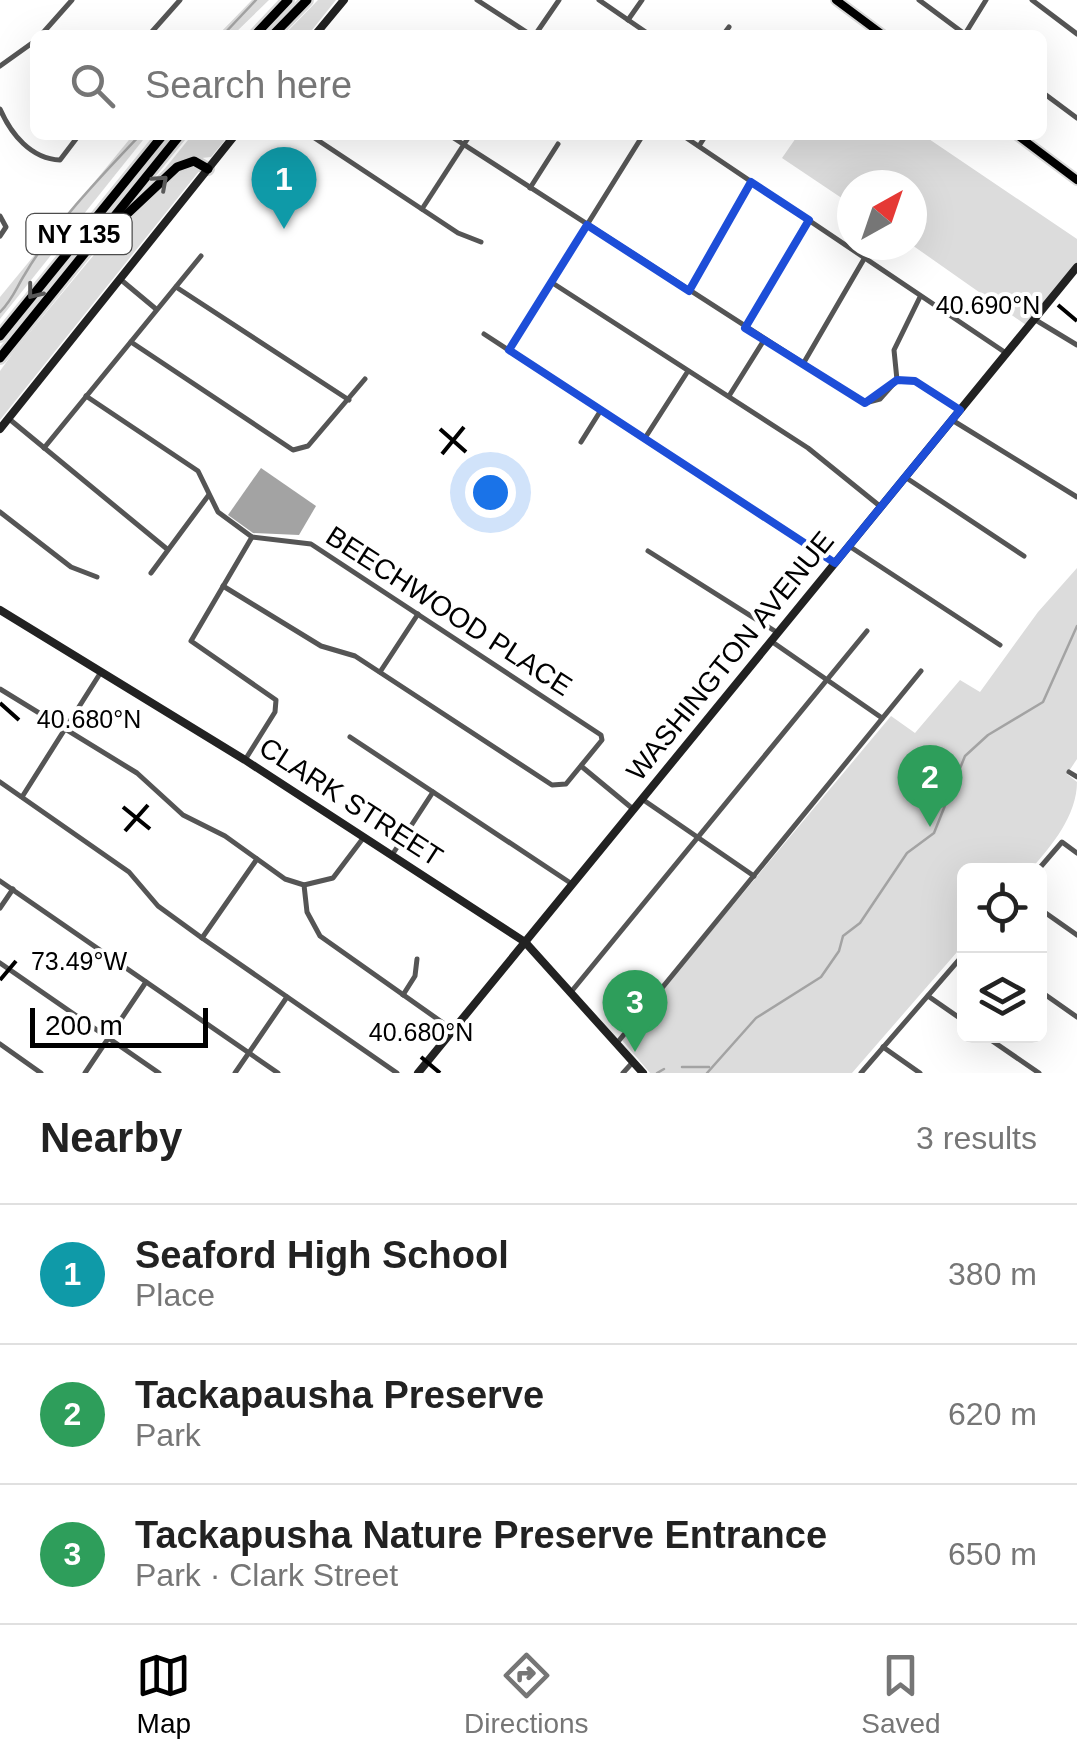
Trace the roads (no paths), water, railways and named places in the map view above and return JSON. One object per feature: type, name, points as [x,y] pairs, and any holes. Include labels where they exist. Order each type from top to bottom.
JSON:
[{"type":"highway","points":[[258,30],[285,0]]},
{"type":"highway","points":[[278,30],[307,0]]},
{"type":"highway","name":"NY 135","points":[[0,336],[158,140]]},
{"type":"highway","name":"NY 135","points":[[0,358],[176,140]]},
{"type":"highway","points":[[70,268],[177,168],[194,161],[208,168]]},
{"type":"main road","points":[[836,0],[876,30]]},
{"type":"main road","points":[[1023,140],[1077,180]]},
{"type":"street","points":[[45,30],[72,0]]},
{"type":"street","points":[[153,30],[180,0]]},
{"type":"street","points":[[319,30],[344,0]]},
{"type":"street","points":[[477,0],[525,30]]},
{"type":"street","points":[[537,30],[559,0]]},
{"type":"street","points":[[598,0],[643,30]]},
{"type":"street","points":[[628,20],[642,0]]},
{"type":"street","points":[[919,0],[958,30]]},
{"type":"street","points":[[968,30],[986,0]]},
{"type":"street","points":[[1032,0],[1077,34]]},
{"type":"street","points":[[726,30],[729,26]]},
{"type":"street","points":[[0,66],[30,45]]},
{"type":"street","points":[[1047,96],[1077,118]]},
{"type":"street","points":[[0,109],[11,134],[46,159],[60,160],[75,140]]},
{"type":"street","points":[[0,428],[231,140]]},
{"type":"street","points":[[317,140],[422,210],[481,242]]},
{"type":"street","points":[[457,140],[865,402],[880,399],[897,380],[894,350],[920,298]]},
{"type":"street","points":[[422,210],[467,140]]},
{"type":"street","points":[[509,350],[640,140]]},
{"type":"street","points":[[690,140],[837,240]]},
{"type":"street","points":[[699,146],[703,140]]},
{"type":"street","points":[[530,188],[558,144]]},
{"type":"street","points":[[689,291],[752,182]]},
{"type":"street","points":[[0,216],[6,227],[0,236]]},
{"type":"street","points":[[746,328],[809,220]]},
{"type":"street","points":[[44,448],[201,256]]},
{"type":"street","points":[[803,364],[863,260]]},
{"type":"street","points":[[865,260],[1006,353]]},
{"type":"street","name":"WASHINGTON AVENUE","points":[[418,1073],[1077,266]]},
{"type":"street","points":[[120,279],[157,310]]},
{"type":"street","points":[[551,282],[808,448],[881,506]]},
{"type":"street","points":[[176,287],[350,401]]},
{"type":"street","points":[[1034,320],[1077,345]]},
{"type":"street","points":[[484,334],[835,563]]},
{"type":"street","points":[[728,396],[764,340]]},
{"type":"street","points":[[131,342],[293,450],[308,446],[365,379]]},
{"type":"street","points":[[645,438],[688,370]]},
{"type":"street","points":[[897,380],[915,381],[960,410]]},
{"type":"street","points":[[86,396],[198,472],[218,512],[252,537],[191,641],[276,700],[276,712],[246,760]]},
{"type":"street","points":[[580,442],[601,410]]},
{"type":"street","points":[[8,418],[167,548]]},
{"type":"street","points":[[952,420],[1077,497]]},
{"type":"street","points":[[905,477],[1024,556]]},
{"type":"street","points":[[150,573],[208,496]]},
{"type":"street","points":[[0,512],[71,567],[96,577]]},
{"type":"street","name":"BEECHWOOD PLACE","points":[[252,537],[311,544],[602,735],[582,766]]},
{"type":"street","points":[[849,546],[1000,646]]},
{"type":"street","points":[[648,550],[778,633]]},
{"type":"street","points":[[223,586],[321,646],[356,656],[552,784],[560,787],[582,766],[633,809]]},
{"type":"street","name":"CLARK STREET","points":[[0,610],[246,760],[524,942],[643,1073]]},
{"type":"street","points":[[380,672],[418,614]]},
{"type":"street","points":[[572,992],[867,631]]},
{"type":"street","points":[[770,641],[882,718]]},
{"type":"street","points":[[616,1043],[922,671]]},
{"type":"street","points":[[22,797],[101,672]]},
{"type":"street","points":[[0,690],[136,773],[182,816],[225,836],[285,879],[304,885],[333,878],[364,837]]},
{"type":"street","points":[[350,737],[572,884]]},
{"type":"street","points":[[1070,772],[1077,777]]},
{"type":"street","points":[[0,782],[130,872],[158,906],[398,1073]]},
{"type":"street","points":[[392,856],[433,792]]},
{"type":"street","points":[[642,799],[754,876]]},
{"type":"street","points":[[1043,863],[1062,842],[1077,853]]},
{"type":"street","points":[[202,938],[256,859]]},
{"type":"street","points":[[0,880],[278,1073]]},
{"type":"street","points":[[304,885],[320,936],[453,1030]]},
{"type":"street","points":[[0,908],[13,890]]},
{"type":"street","points":[[1047,914],[1077,935]]},
{"type":"street","points":[[403,995],[415,976],[417,959]]},
{"type":"street","points":[[860,1073],[957,962]]},
{"type":"street","points":[[0,963],[159,1073]]},
{"type":"street","points":[[85,1073],[146,982]]},
{"type":"street","points":[[928,996],[957,1016]]},
{"type":"street","points":[[1047,996],[1077,1017]]},
{"type":"street","points":[[235,1073],[287,997]]},
{"type":"street","points":[[995,1043],[1040,1073]]},
{"type":"street","points":[[0,1044],[41,1073]]},
{"type":"street","points":[[883,1047],[920,1073]]},
{"type":"street","points":[[623,1073],[633,1062]]},
{"type":"waterway","points":[[228,30],[256,0]]},
{"type":"waterway","points":[[0,312],[64,219],[135,140]]},
{"type":"waterway","points":[[707,1073],[756,1018],[821,977],[839,951],[843,936],[860,923],[907,853],[934,833],[965,756],[988,735],[1043,702],[1077,626]]},
{"type":"waterway","points":[[682,1067],[709,1067]]},
{"type":"waterway","points":[[657,1073],[664,1069]]},
{"type":"place","name":"Seaford High School","points":[[284,229]]},
{"type":"place","name":"Tackapausha Preserve","points":[[930,827]]},
{"type":"place","name":"Tackapusha Nature Preserve Entrance","points":[[635,1052]]}]
